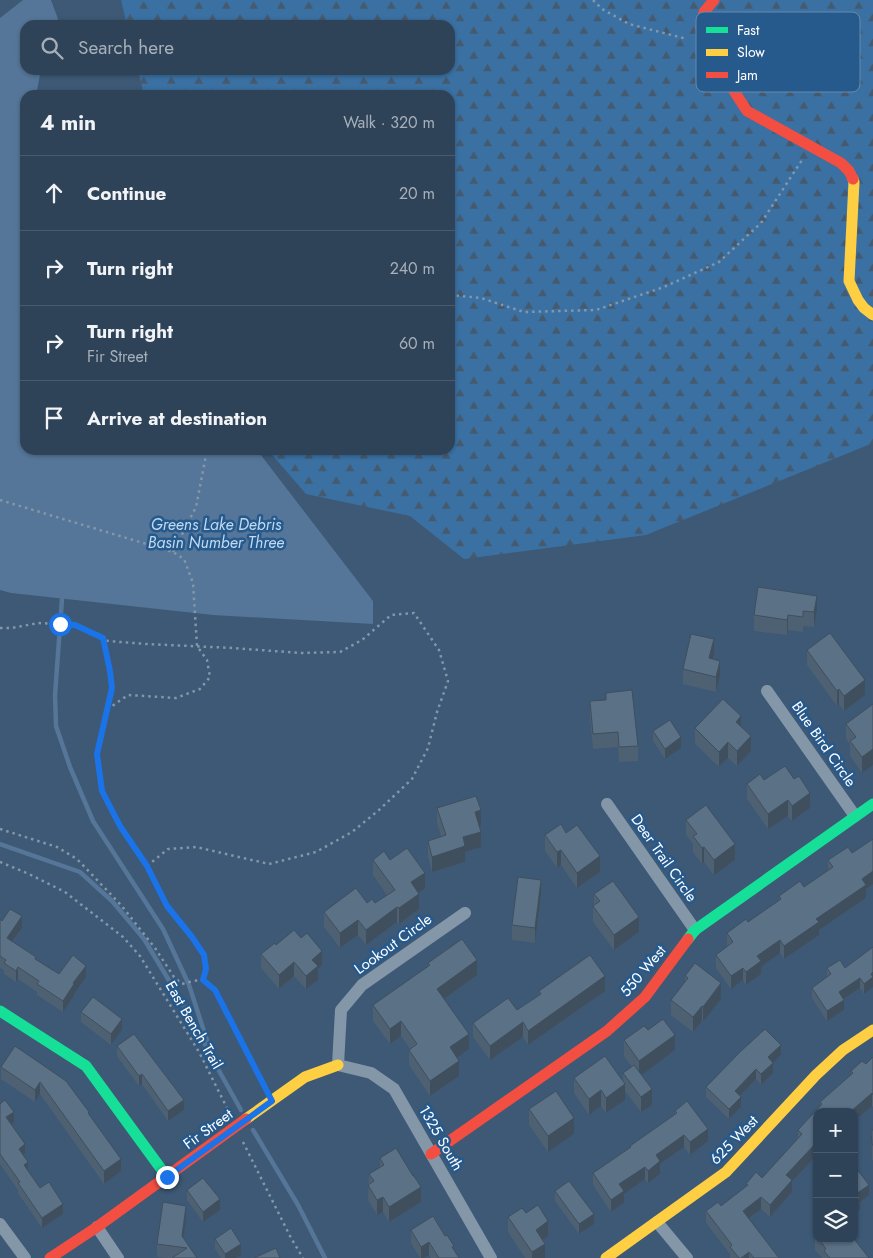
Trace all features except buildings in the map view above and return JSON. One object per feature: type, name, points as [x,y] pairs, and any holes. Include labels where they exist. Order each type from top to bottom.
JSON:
[{"type":"street","points":[[704,12],[714,0]]},
{"type":"street","points":[[735,92],[747,111],[841,163],[849,171],[854,182],[849,281],[853,295],[864,309],[873,315]]},
{"type":"street","name":"Blue Bird Circle","points":[[767,691],[855,816]]},
{"type":"street","name":"Deer Trail Circle","points":[[607,804],[695,930]]},
{"type":"street","name":"550 West","points":[[431,1154],[607,1031],[645,997],[695,930],[873,804]]},
{"type":"street","name":"Lookout Circle","points":[[338,1065],[341,1010],[362,985],[465,913]]},
{"type":"street","points":[[0,1011],[86,1066],[167,1177]]},
{"type":"street","name":"625 West","points":[[606,1258],[726,1172],[816,1075],[843,1050],[873,1030]]},
{"type":"street","name":"Fir Street","points":[[50,1258],[97,1227],[305,1077],[338,1065]]},
{"type":"street","name":"1325 South","points":[[338,1065],[371,1073],[394,1089],[491,1258]]},
{"type":"street","points":[[657,1222],[687,1258]]},
{"type":"street","points":[[0,1224],[24,1258]]},
{"type":"street","points":[[97,1227],[118,1258]]},
{"type":"path","points":[[593,0],[602,9],[629,24],[696,41]]},
{"type":"path","points":[[455,295],[481,298],[524,312],[596,310],[664,287],[719,262],[761,223],[811,147]]},
{"type":"path","points":[[174,552],[196,507],[206,455]]},
{"type":"path","points":[[0,500],[174,552],[184,559],[193,583],[197,646],[206,660],[210,677],[200,689],[176,698],[128,695],[108,709]]},
{"type":"path","points":[[0,628],[45,623],[75,625],[108,641],[300,654],[340,652],[362,640],[391,615],[414,613],[439,650],[448,681],[437,712],[428,748],[412,779],[352,832],[316,852],[269,864],[196,847],[168,849],[147,866]]},
{"type":"path","points":[[103,638],[112,688],[97,754],[102,791],[120,826],[147,866],[167,906],[204,955],[206,969],[203,980]]},
{"type":"path","points":[[0,829],[57,847],[77,859],[121,905],[155,948],[174,977],[182,984],[203,980],[215,990],[272,1101]]},
{"type":"path","name":"East Bench Trail","points":[[0,862],[65,892],[123,937],[140,956],[199,1052],[291,1238],[303,1258]]},
{"type":"green space","points":[[121,0],[873,0],[873,443],[646,535],[464,559],[410,516],[306,494],[272,455],[455,455],[455,90],[143,90],[139,75],[455,75],[455,20],[126,20]]},
{"type":"water","name":"Greens Lake Debris Basin Number Three","points":[[23,0],[51,0],[58,19],[20,20],[20,75],[40,75],[37,90],[20,90],[20,455],[261,455],[373,601],[373,624],[213,615],[11,593],[0,590],[0,18]]},
{"type":"waterway","points":[[62,599],[55,695],[56,726],[70,767],[93,821],[163,929],[189,985],[214,1062]]},
{"type":"waterway","points":[[0,844],[80,872],[112,901],[144,939],[208,1050]]},
{"type":"waterway","points":[[213,1060],[241,1110]]},
{"type":"waterway","points":[[253,1130],[298,1205],[325,1258]]},
{"type":"traffic: fast","points":[[688,939],[695,930],[873,804]]},
{"type":"traffic: fast","points":[[0,1011],[86,1066],[167,1177]]},
{"type":"traffic: slow","points":[[853,179],[849,281],[858,300],[873,315]]},
{"type":"traffic: slow","points":[[606,1258],[726,1172],[816,1075],[843,1050],[873,1030]]},
{"type":"traffic: slow","points":[[246,1119],[305,1077],[338,1065]]},
{"type":"traffic: jam","points":[[704,12],[714,0]]},
{"type":"traffic: jam","points":[[735,92],[747,111],[841,163],[849,171],[853,179]]},
{"type":"traffic: jam","points":[[431,1154],[607,1031],[645,997],[688,939]]},
{"type":"traffic: jam","points":[[50,1258],[97,1227],[246,1119]]},
{"type":"route","points":[[60,624],[75,625],[103,638],[112,688],[97,754],[102,791],[120,826],[147,866],[167,906],[204,955],[206,969],[203,980],[215,990],[272,1101],[167,1177]]}]
